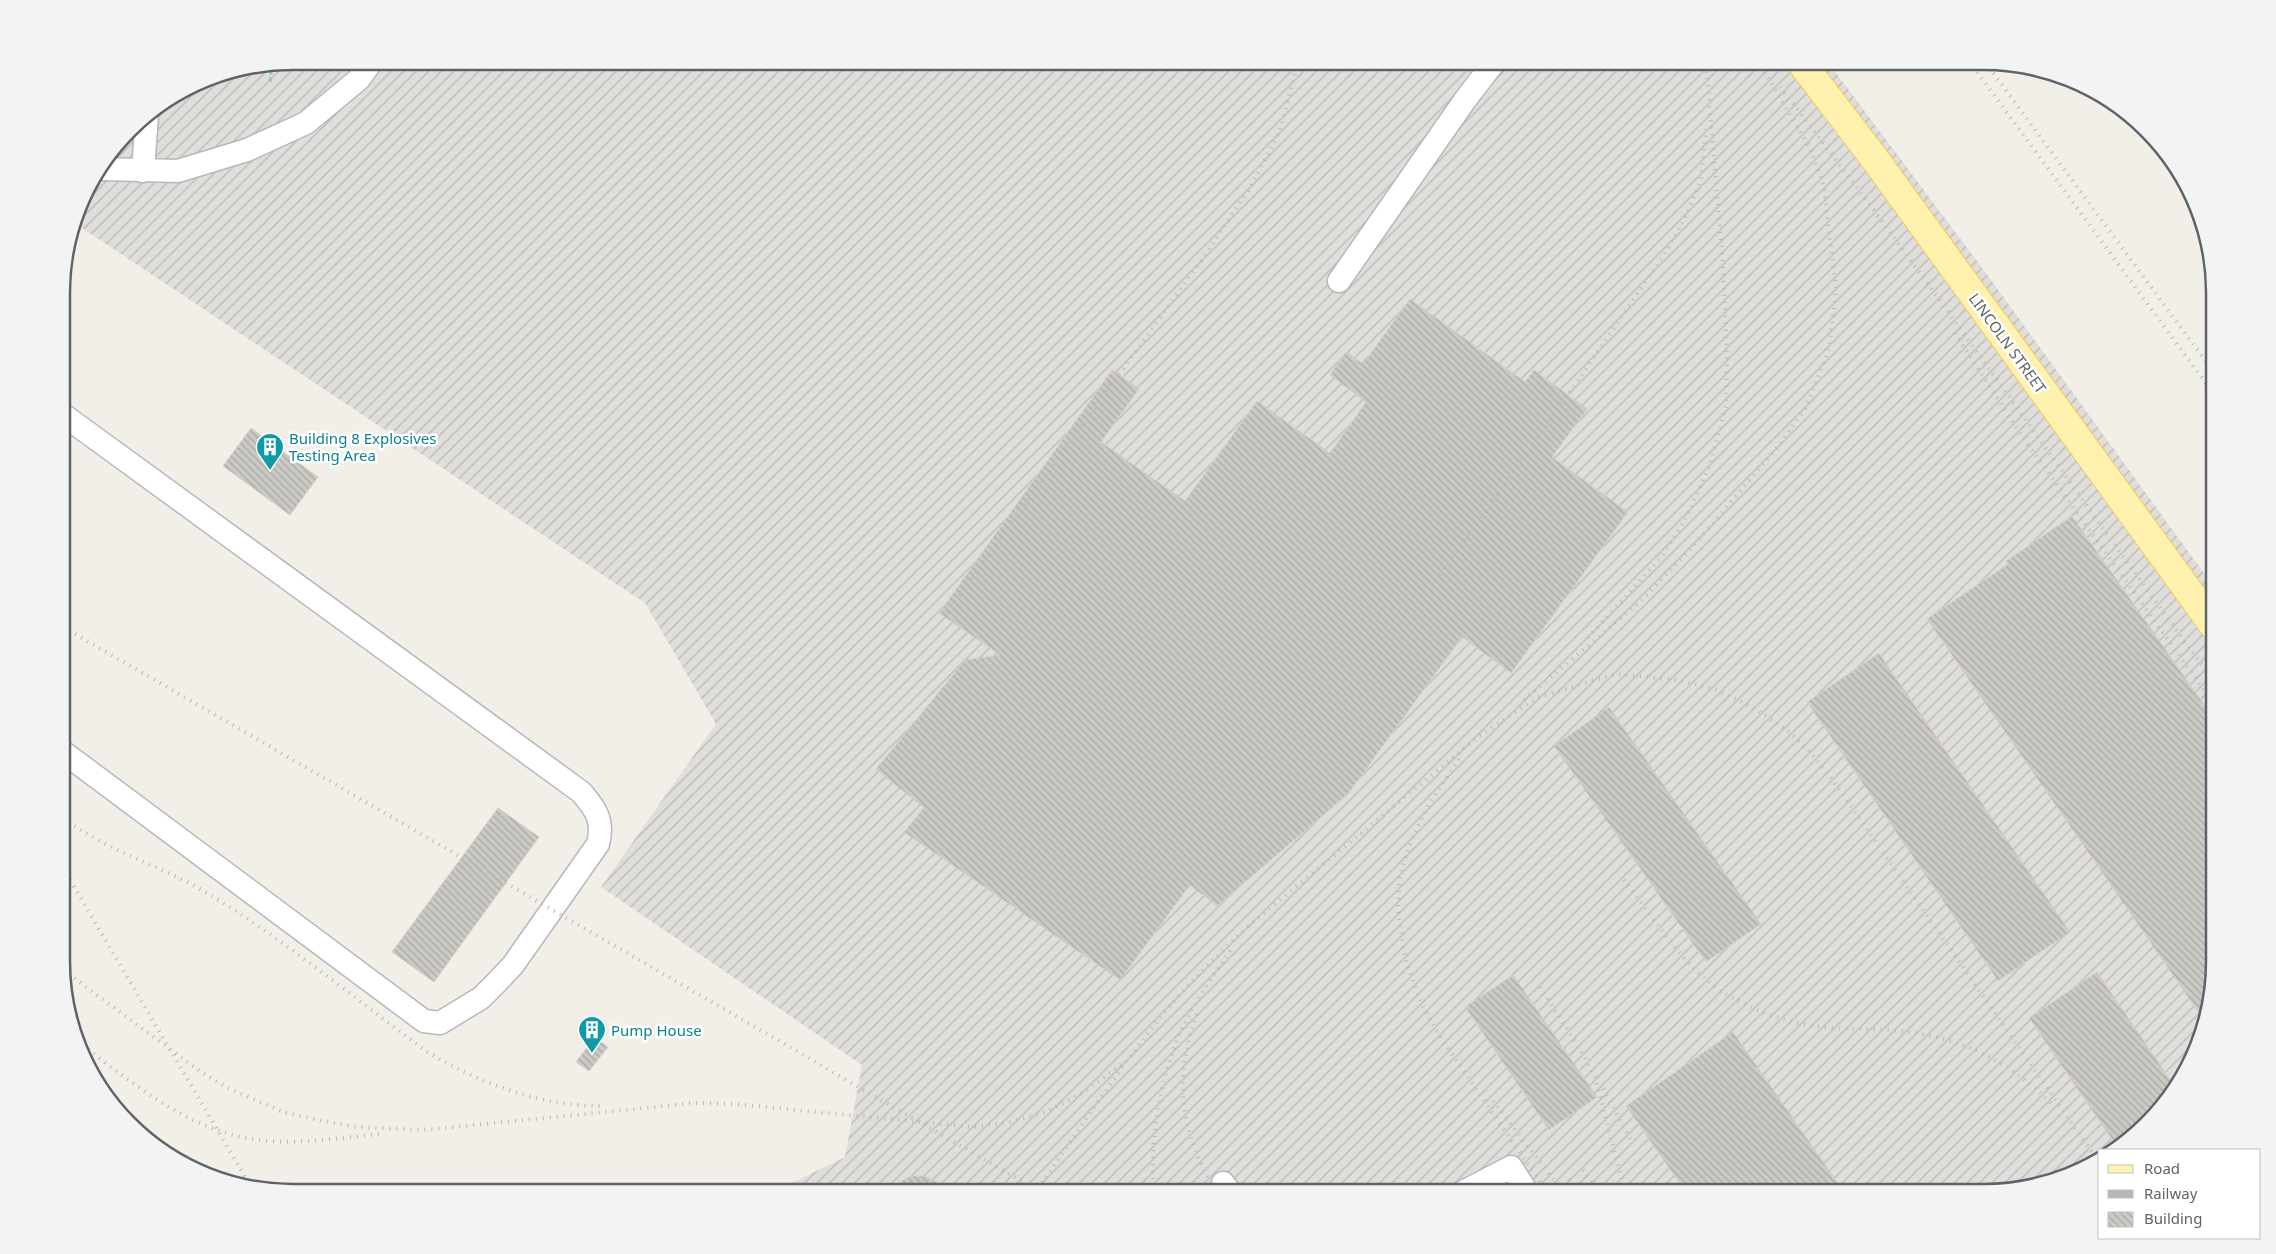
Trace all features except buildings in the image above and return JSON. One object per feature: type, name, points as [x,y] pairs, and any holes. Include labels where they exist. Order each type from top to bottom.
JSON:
[{"type":"main road","name":"LINCOLN STREET","points":[[1807,70],[1874,158],[2206,615]]},
{"type":"street","points":[[108,169],[178,172],[247,150],[306,123],[359,79],[366,70]]},
{"type":"street","points":[[1339,281],[1465,100],[1488,70]]},
{"type":"street","points":[[143,171],[146,125]]},
{"type":"street","points":[[70,420],[581,792],[600,818],[601,832],[598,844],[514,965],[481,998],[440,1023],[424,1021],[70,757]]},
{"type":"street","points":[[1478,1184],[1511,1167],[1522,1184]]},
{"type":"path","points":[[270,82],[271,71]]},
{"type":"shaded area","points":[[278,70],[1834,70],[1983,269],[2206,576],[2206,976],[2202,1005],[2194,1033],[2176,1073],[2151,1108],[2130,1129],[2102,1149],[2098,1149],[2098,1152],[2095,1154],[2068,1167],[2027,1180],[1998,1184],[790,1184],[845,1157],[862,1065],[601,887],[716,724],[645,603],[80,227],[100,181],[125,146],[157,116],[194,93],[221,82],[249,74]]},
{"type":"railway","points":[[947,613],[1203,258],[1250,188],[1280,131],[1296,70]]},
{"type":"railway","points":[[1588,638],[1664,554],[1689,512],[1710,464],[1726,406],[1727,354],[1723,267],[1707,70]]},
{"type":"railway","points":[[1524,700],[1643,599],[1687,553],[1774,452],[1805,409],[1829,349],[1836,290],[1824,187],[1809,146],[1763,70]]},
{"type":"railway","points":[[1976,70],[2206,383]]},
{"type":"railway","points":[[1991,70],[2206,362]]},
{"type":"railway","points":[[1780,87],[1891,234],[2206,670]]},
{"type":"railway","points":[[1440,575],[1568,395],[1664,255],[1687,214],[1701,180],[1706,129]]},
{"type":"railway","points":[[1955,333],[2017,429],[2206,693]]},
{"type":"railway","points":[[70,631],[1027,1184]]},
{"type":"railway","points":[[1041,1184],[1107,1088],[1163,1014],[1198,975],[1245,929],[1479,736],[1539,697],[1615,674],[1679,680],[1714,689],[1752,707],[1784,728],[1807,748],[1829,775],[2094,1155]]},
{"type":"railway","points":[[1459,759],[1429,804],[1411,841],[1400,875],[1398,911],[1406,962],[1422,1004],[1439,1035],[1541,1184]]},
{"type":"railway","points":[[70,823],[97,840],[189,883],[236,911],[292,950],[429,1053],[449,1064],[512,1091],[556,1102],[602,1106]]},
{"type":"railway","points":[[70,880],[246,1179]]},
{"type":"railway","points":[[1624,880],[1686,960],[1700,974],[1731,997],[1763,1012],[1798,1023],[1838,1028],[1914,1033],[1937,1037],[1959,1044],[1980,1052],[2018,1075],[2054,1106]]},
{"type":"railway","points":[[1153,1184],[1153,1153],[1157,1113],[1172,1055],[1190,1013],[1232,948]]},
{"type":"railway","points":[[70,975],[201,1072],[228,1088],[283,1112],[356,1127],[424,1130],[695,1103],[735,1104],[972,1127],[1011,1122],[1046,1112],[1084,1092],[1122,1064]]},
{"type":"railway","points":[[1540,987],[1580,1049],[1595,1077],[1623,1184]]},
{"type":"railway","points":[[1197,1014],[1189,1038],[1185,1062],[1184,1105],[1194,1148],[1212,1184]]},
{"type":"railway","points":[[89,1050],[172,1109],[193,1120],[237,1136],[254,1140],[290,1142],[381,1134]]},
{"type":"railway","points":[[1603,1089],[1632,1142]]},
{"type":"railway","points":[[1493,1101],[1557,1184]]},
{"type":"railway","points":[[1583,1170],[1593,1184]]},
{"type":"railway","points":[[1569,1179],[1572,1184]]},
{"type":"place","name":"Building 8 Explosives Testing Area","points":[[270,471]]},
{"type":"place","name":"Pump House","points":[[592,1054]]}]
